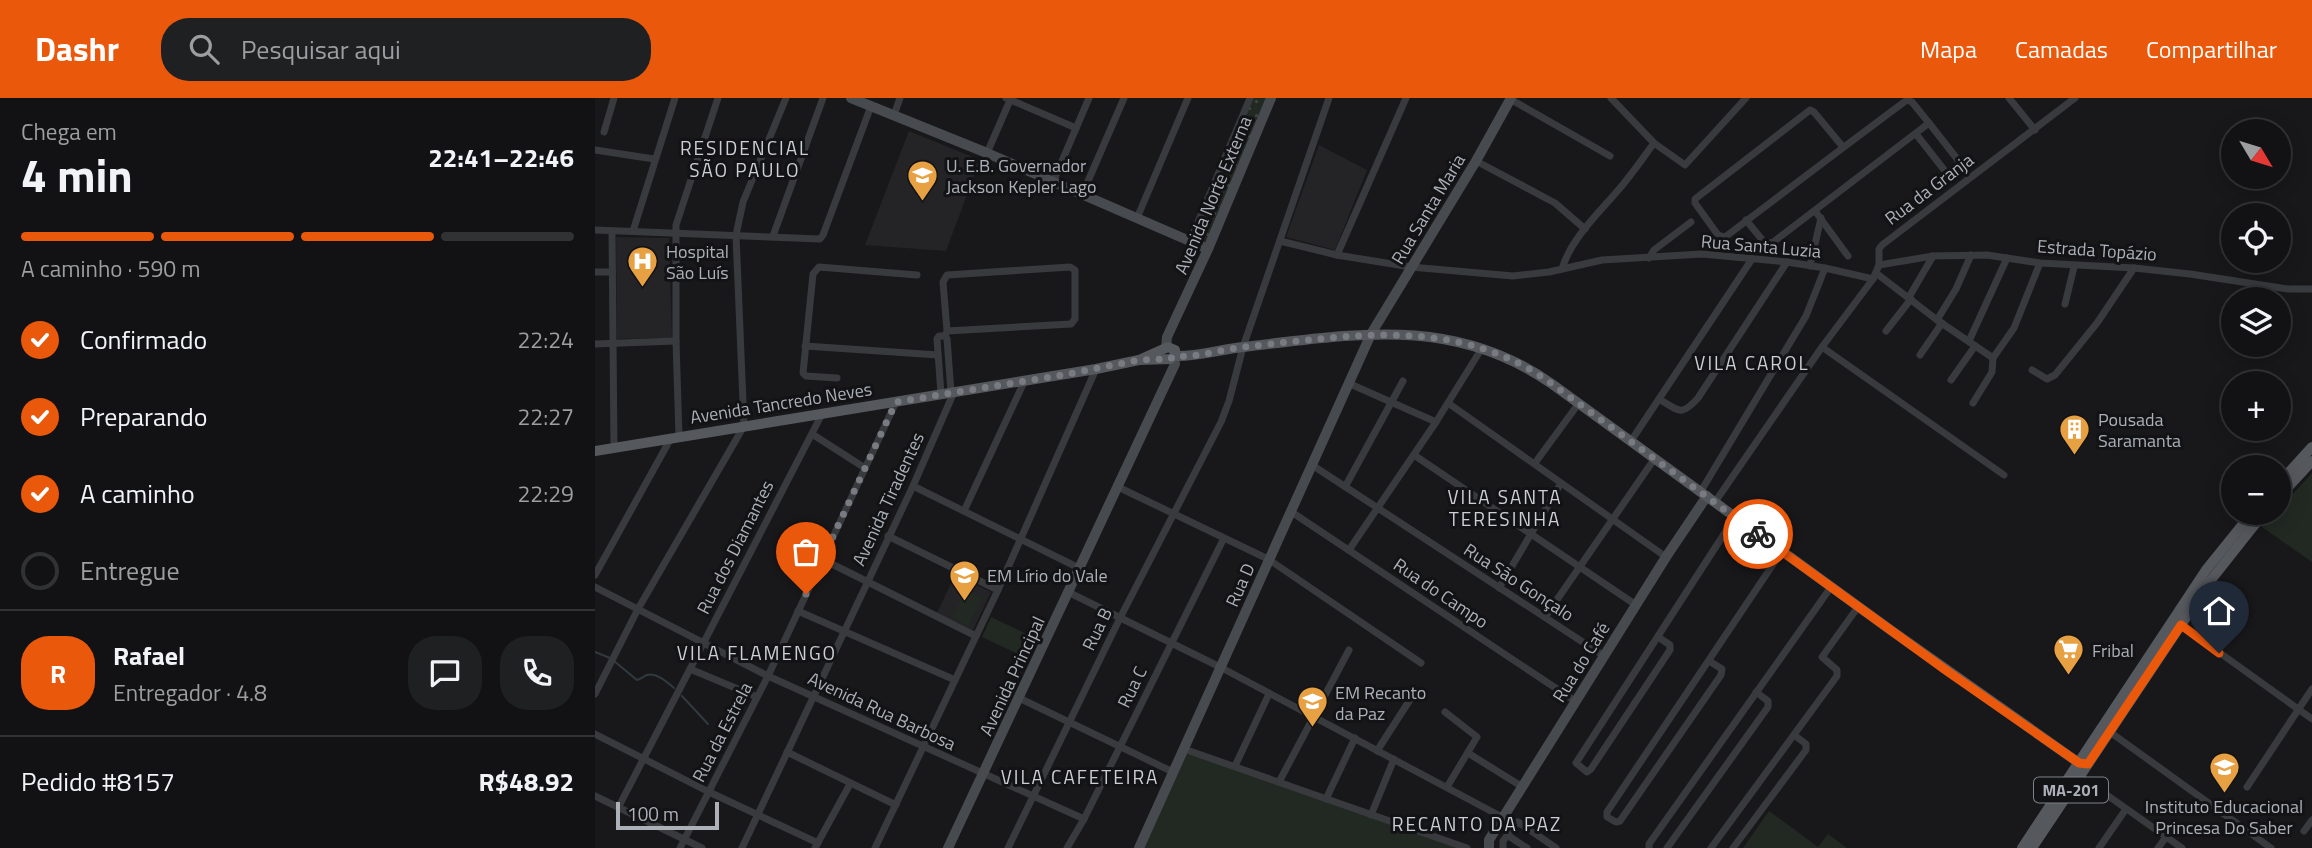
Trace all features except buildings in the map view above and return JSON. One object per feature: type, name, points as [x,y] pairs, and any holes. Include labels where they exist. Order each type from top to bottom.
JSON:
[{"type":"main road","name":"Avenida Tancredo Neves","points":[[1139,360],[1171,353],[1371,334],[1421,335],[1456,340],[1518,362],[1579,403],[1858,607],[2084,764]]},
{"type":"main road","name":"Avenida Tancredo Neves","points":[[595,451],[1096,369],[1171,353]]},
{"type":"main road","points":[[2291,470],[2312,447]]},
{"type":"main road","points":[[2291,484],[2312,461]]},
{"type":"main road","name":"MA-201","points":[[2032,848],[2080,776],[2084,764],[2206,570],[2242,525]]},
{"type":"main road","name":"MA-201","points":[[2022,848],[2110,732],[2223,564],[2254,525]]},
{"type":"street","points":[[604,132],[614,98]]},
{"type":"street","points":[[632,231],[675,98]]},
{"type":"street","points":[[595,575],[675,438],[678,217],[718,98]]},
{"type":"street","points":[[595,694],[638,609],[744,426],[736,235],[743,202],[786,98]]},
{"type":"street","points":[[773,236],[823,98]]},
{"type":"street","points":[[851,98],[987,153],[1208,249]]},
{"type":"street","points":[[894,115],[900,98]]},
{"type":"street","points":[[1053,182],[1089,98]]},
{"type":"street","points":[[1082,195],[1124,98]]},
{"type":"street","points":[[1137,218],[1188,98]]},
{"type":"street","name":"Avenida Norte Externa","points":[[1190,242],[1250,98]]},
{"type":"street","name":"Avenida Norte Externa","points":[[1171,353],[1183,305],[1271,98]]},
{"type":"street","name":"Rua B","points":[[1009,848],[1120,618],[1221,422],[1243,347],[1329,98]]},
{"type":"street","points":[[1337,255],[1406,98]]},
{"type":"street","points":[[1611,98],[1654,143],[1682,165],[1688,164],[1745,98]]},
{"type":"street","points":[[2009,98],[2035,130]]},
{"type":"street","name":"Rua da Granja","points":[[1708,496],[1876,272],[1877,254],[1882,245],[2075,98]]},
{"type":"street","points":[[987,153],[1009,99],[1076,128]]},
{"type":"street","points":[[1510,99],[1610,156]]},
{"type":"street","name":"Rua Santa Maria","points":[[1371,334],[1476,161],[1510,99]]},
{"type":"street","points":[[1843,148],[1814,112],[1809,110],[1694,201],[1721,237],[1725,237],[1907,100],[1912,102],[1929,123],[1958,160],[1958,165],[1949,172],[1945,171],[1916,134]]},
{"type":"street","points":[[595,230],[817,239],[825,231],[871,106]]},
{"type":"street","points":[[1747,220],[1764,242],[1772,243],[1929,123]]},
{"type":"street","points":[[1562,269],[1567,256],[1585,229],[1654,143]]},
{"type":"street","points":[[595,150],[654,159]]},
{"type":"street","points":[[1476,161],[1555,203],[1585,229]]},
{"type":"street","points":[[1815,211],[1849,256]]},
{"type":"street","points":[[1810,266],[1821,218]]},
{"type":"street","points":[[1649,258],[1654,250],[1691,222]]},
{"type":"street","points":[[612,231],[614,448]]},
{"type":"street","name":"Rua Santa Luzia","points":[[1280,241],[1337,255],[1411,267],[1513,276],[1602,260],[1702,254],[1876,272]]},
{"type":"street","points":[[1920,355],[1971,255]]},
{"type":"street","name":"Estrada Topázio","points":[[1876,272],[1933,256],[1971,255],[2074,267],[2134,268],[2288,289],[2312,289]]},
{"type":"street","points":[[1886,331],[1910,298],[1933,256]]},
{"type":"street","points":[[1951,380],[1972,343],[2007,258]]},
{"type":"street","points":[[1631,441],[1752,259]]},
{"type":"street","points":[[1659,399],[1679,411],[1684,411],[1698,398],[1787,262]]},
{"type":"street","points":[[1973,403],[1992,372],[1993,358],[2014,328],[2040,264]]},
{"type":"street","points":[[949,393],[938,355],[939,336],[946,333],[1071,324],[1075,319],[1075,271],[1070,267],[947,275],[943,282],[946,333],[949,393]]},
{"type":"street","points":[[2065,304],[2074,267]]},
{"type":"street","points":[[837,379],[805,375],[802,369],[813,274],[817,268],[917,275]]},
{"type":"street","points":[[1708,496],[1806,316],[1825,268]]},
{"type":"street","points":[[2032,370],[2047,379],[2055,375],[2097,323],[2134,268]]},
{"type":"street","points":[[595,272],[612,272]]},
{"type":"street","points":[[1876,272],[1939,321],[1993,358]]},
{"type":"street","name":"Rua D","points":[[1139,848],[1371,334]]},
{"type":"street","points":[[595,344],[675,341]]},
{"type":"street","points":[[805,346],[938,355]]},
{"type":"street","points":[[1349,550],[1436,422],[1482,347]]},
{"type":"street","points":[[1822,347],[2004,475]]},
{"type":"street","name":"Avenida Principal","points":[[949,848],[1118,486],[1171,353]]},
{"type":"street","points":[[876,848],[998,590],[1096,369]]},
{"type":"street","points":[[964,511],[1025,380]]},
{"type":"street","points":[[1345,487],[1403,381]]},
{"type":"street","points":[[1348,383],[1436,422]]},
{"type":"street","name":"Avenida Tiradentes","points":[[742,848],[913,486],[949,393]]},
{"type":"street","name":"Rua da Estrela","points":[[680,848],[768,676],[896,402]]},
{"type":"street","points":[[1448,403],[1666,557]]},
{"type":"street","points":[[1535,463],[1579,403]]},
{"type":"street","name":"Rua dos Diamantes","points":[[618,807],[822,413]]},
{"type":"street","points":[[812,434],[865,468]]},
{"type":"street","points":[[1414,455],[1636,605]]},
{"type":"street","points":[[1545,617],[1655,458]]},
{"type":"street","name":"Rua São Gonçalo","points":[[1312,465],[1604,656]]},
{"type":"street","points":[[1499,588],[1561,483]]},
{"type":"street","points":[[913,486],[1079,568]]},
{"type":"street","points":[[1118,486],[1268,559],[1421,663]]},
{"type":"street","name":"Rua do Café","points":[[1489,848],[1489,840],[1521,786],[1666,557],[1708,496]]},
{"type":"street","name":"Rua do Campo","points":[[1290,511],[1575,701]]},
{"type":"street","points":[[1658,637],[1670,645],[1670,650],[1587,772],[1576,763],[1735,517]]},
{"type":"street","points":[[888,536],[998,590]]},
{"type":"street","name":"Rua C","points":[[1067,848],[1121,747],[1224,538]]},
{"type":"street","points":[[1709,661],[1722,669],[1721,675],[1620,821],[1616,822],[1607,817],[1607,812],[1782,551]]},
{"type":"street","points":[[822,559],[976,636]]},
{"type":"street","name":"Avenida Rua Barbosa","points":[[595,587],[768,676],[1084,819]]},
{"type":"street","points":[[1649,848],[1649,844],[1831,587]]},
{"type":"street","points":[[1068,592],[1220,667],[1502,817]]},
{"type":"street","points":[[1711,848],[1837,676],[1837,670],[1823,655],[1858,607]]},
{"type":"street","points":[[798,611],[955,680]]},
{"type":"street","points":[[2181,625],[2312,719]]},
{"type":"street","points":[[1279,782],[1349,650]]},
{"type":"street","points":[[690,669],[757,697]]},
{"type":"street","points":[[2247,787],[2312,689]]},
{"type":"street","points":[[1667,848],[1768,707],[1768,701],[1756,692]]},
{"type":"street","points":[[1235,766],[1269,694]]},
{"type":"street","points":[[1377,751],[1413,695]]},
{"type":"street","points":[[1019,698],[1173,772]]},
{"type":"street","points":[[1445,712],[1477,737],[1447,787]]},
{"type":"street","points":[[2110,732],[2270,848]]},
{"type":"street","points":[[595,734],[817,845],[850,784]]},
{"type":"street","points":[[1733,848],[1807,750],[1806,744],[1794,734]]},
{"type":"street","points":[[1326,799],[1355,738]]},
{"type":"street","points":[[1184,749],[1467,848]]},
{"type":"street","points":[[787,752],[896,805]]},
{"type":"street","points":[[1468,753],[1521,786]]},
{"type":"street","points":[[1371,815],[1394,759]]},
{"type":"street","points":[[2080,776],[2182,848]]},
{"type":"street","points":[[595,796],[702,848]]},
{"type":"street","points":[[2099,848],[2126,809]]},
{"type":"street","points":[[2304,831],[2312,820]]},
{"type":"street","points":[[1503,848],[1502,843],[1518,822],[1556,848]]},
{"type":"street","points":[[1507,835],[1527,848]]},
{"type":"street","points":[[2158,848],[2166,837]]},
{"type":"shaded area","points":[[1253,98],[1267,98],[1207,244],[1195,238]]},
{"type":"shaded area","name":"U. E.B. Governador Jackson Kepler Lago","points":[[909,131],[980,160],[946,251],[865,245]]},
{"type":"shaded area","points":[[1319,145],[1367,170],[1335,250],[1286,237]]},
{"type":"shaded area","name":"Hospital São Luís","points":[[616,237],[669,238],[672,338],[617,339]]},
{"type":"shaded area","points":[[2312,473],[2312,562],[2262,527],[2291,525],[2291,496]]},
{"type":"shaded area","name":"EM Lírio do Vale","points":[[955,575],[991,592],[973,630],[937,613]]},
{"type":"shaded area","points":[[966,590],[982,597],[968,626],[952,618]]},
{"type":"shaded area","points":[[991,617],[1031,636],[1022,656],[982,637]]},
{"type":"shaded area","points":[[1186,751],[1458,848],[1143,848]]},
{"type":"shaded area","points":[[1769,811],[1818,847],[1828,834],[1847,848],[1743,848]]},
{"type":"waterway","points":[[595,652],[610,658]]},
{"type":"waterway","points":[[614,661],[637,680],[651,674],[662,678],[674,688]]},
{"type":"waterway","points":[[682,696],[708,724]]},
{"type":"way so far","points":[[806,594],[896,402],[1139,360],[1170,359],[1175,356],[1235,348],[1371,334],[1421,335],[1456,340],[1508,356],[1545,379],[1758,534]]},
{"type":"place","name":"U. E.B. Governador Jackson Kepler Lago","points":[[923,202]]},
{"type":"place","name":"Hospital São Luís","points":[[643,288]]},
{"type":"place","name":"Pousada Saramanta","points":[[2075,456]]},
{"type":"place","name":"EM Lírio do Vale","points":[[964,602]]},
{"type":"place","name":"Fribal","points":[[2069,677]]},
{"type":"place","name":"EM Recanto da Paz","points":[[1312,729]]},
{"type":"place","name":"Instituto Educacional Princesa Do Saber","points":[[2224,795]]},
{"type":"district","name":"RESIDENCIAL SÃO PAULO","points":[[745,158]]},
{"type":"district","name":"VILA CAROL","points":[[1752,362]]},
{"type":"district","name":"VILA SANTA TERESINHA","points":[[1505,507]]},
{"type":"district","name":"VILA FLAMENGO","points":[[757,652]]},
{"type":"district","name":"VILA CAFETEIRA","points":[[1080,776]]},
{"type":"district","name":"RECANTO DA PAZ","points":[[1477,823]]},
{"type":"route","points":[[1758,534],[2079,763],[2088,764],[2181,625],[2219,653]]}]
